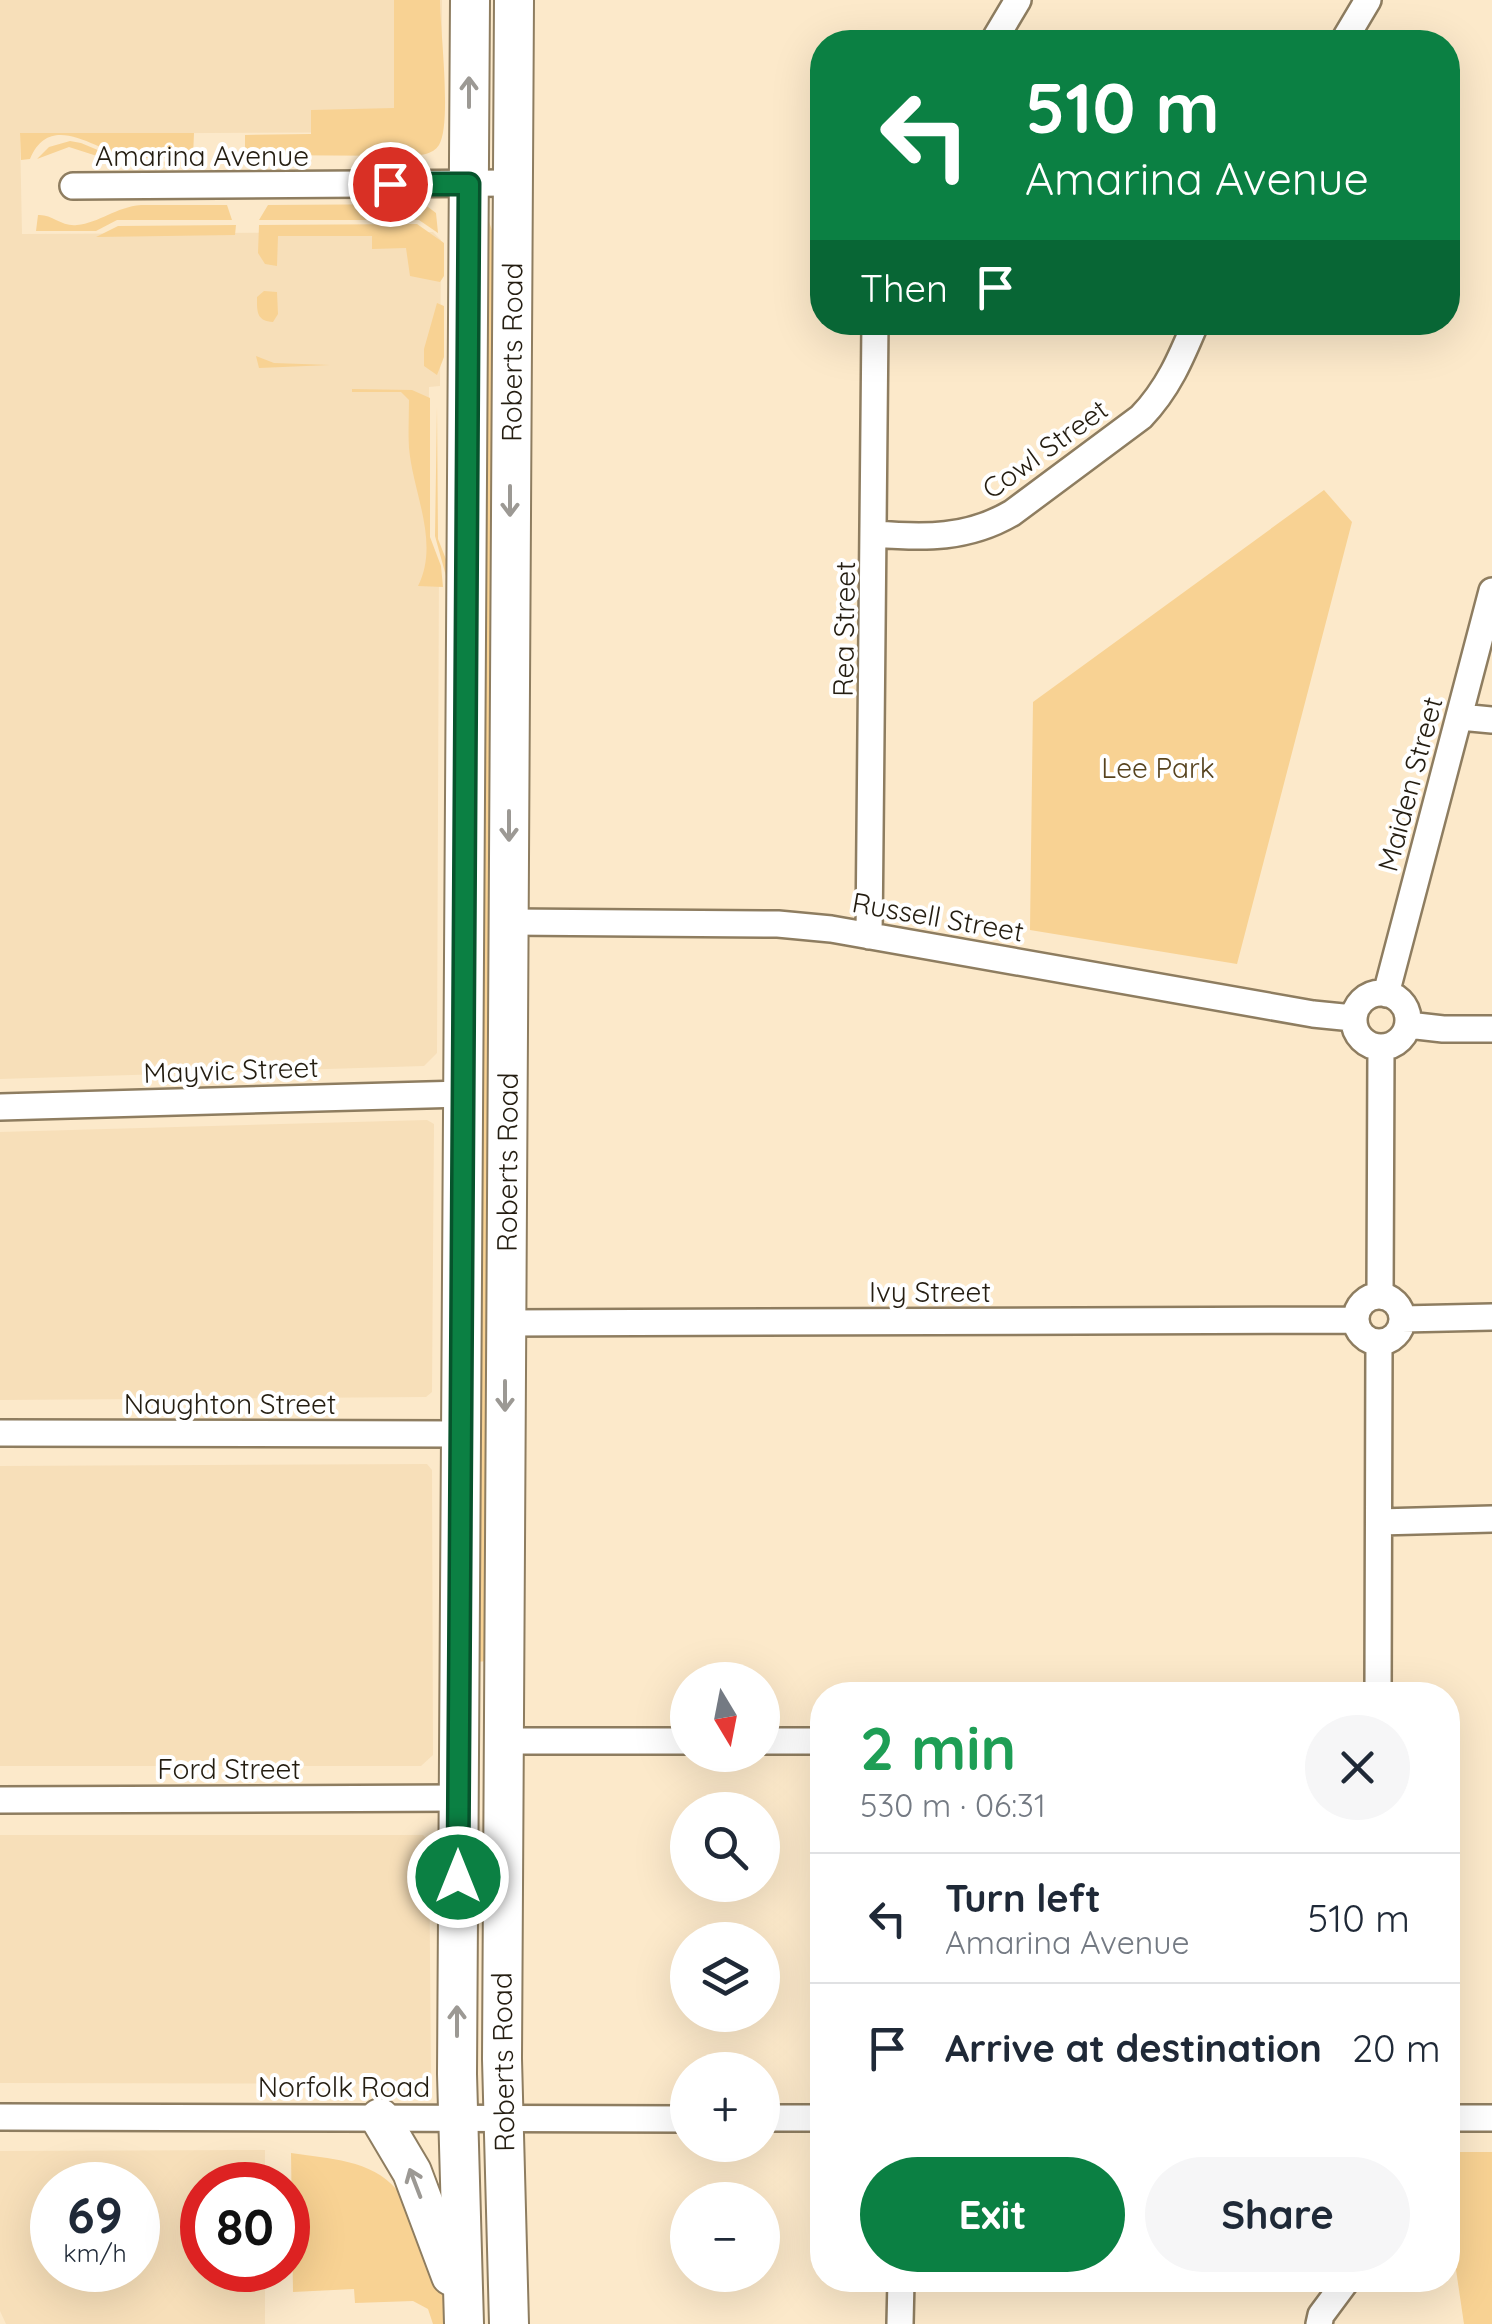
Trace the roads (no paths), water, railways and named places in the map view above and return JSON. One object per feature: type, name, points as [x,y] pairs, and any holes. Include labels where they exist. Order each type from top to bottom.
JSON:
[{"type":"highway","name":"Roberts Road","points":[[463,2315],[458,2118],[459,1434],[470,0]]},
{"type":"highway","name":"Roberts Road","points":[[509,2324],[503,2118],[514,0]]},
{"type":"highway","points":[[380,2118],[412,2172],[463,2315]]},
{"type":"street","points":[[1000,30],[1018,0]]},
{"type":"street","points":[[1350,30],[1368,0]]},
{"type":"street","name":"Amarina Avenue","points":[[73,186],[512,184]]},
{"type":"street","name":"Rea Street","points":[[870,936],[875,335]]},
{"type":"street","name":"Cowl Street","points":[[875,534],[954,536],[991,525],[1012,513],[1158,400],[1190,335]]},
{"type":"street","name":"Maiden Street","points":[[1386,994],[1492,590]]},
{"type":"street","points":[[1460,717],[1492,720]]},
{"type":"street","name":"Russell Street","points":[[508,922],[778,924],[1354,1018]]},
{"type":"street","points":[[1372,994],[1386,994],[1404,1005],[1408,1025],[1400,1040],[1381,1048],[1360,1039],[1354,1018],[1364,999],[1372,994]]},
{"type":"street","points":[[1408,1025],[1492,1028]]},
{"type":"street","points":[[1380,1296],[1381,1048]]},
{"type":"street","name":"Mayvic Street","points":[[0,1107],[463,1094]]},
{"type":"street","points":[[1380,1296],[1393,1300],[1402,1320],[1398,1333],[1379,1342],[1361,1334],[1356,1320],[1366,1300],[1380,1296]]},
{"type":"street","points":[[1402,1320],[1492,1317]]},
{"type":"street","name":"Ivy Street","points":[[505,1323],[1356,1320]]},
{"type":"street","points":[[1378,1682],[1379,1342]]},
{"type":"street","name":"Naughton Street","points":[[0,1434],[459,1434]]},
{"type":"street","points":[[1379,1522],[1492,1519]]},
{"type":"street","points":[[504,1741],[670,1742]]},
{"type":"street","points":[[780,1742],[810,1742]]},
{"type":"street","name":"Ford Street","points":[[0,1800],[458,1798]]},
{"type":"street","name":"Norfolk Road","points":[[0,2118],[670,2118]]},
{"type":"street","points":[[780,2118],[810,2118]]},
{"type":"street","points":[[1460,2118],[1492,2118]]},
{"type":"street","points":[[900,2324],[901,2292]]},
{"type":"street","points":[[1319,2324],[1338,2292]]},
{"type":"park label","name":"Lee Park","points":[[1158,768]]}]
